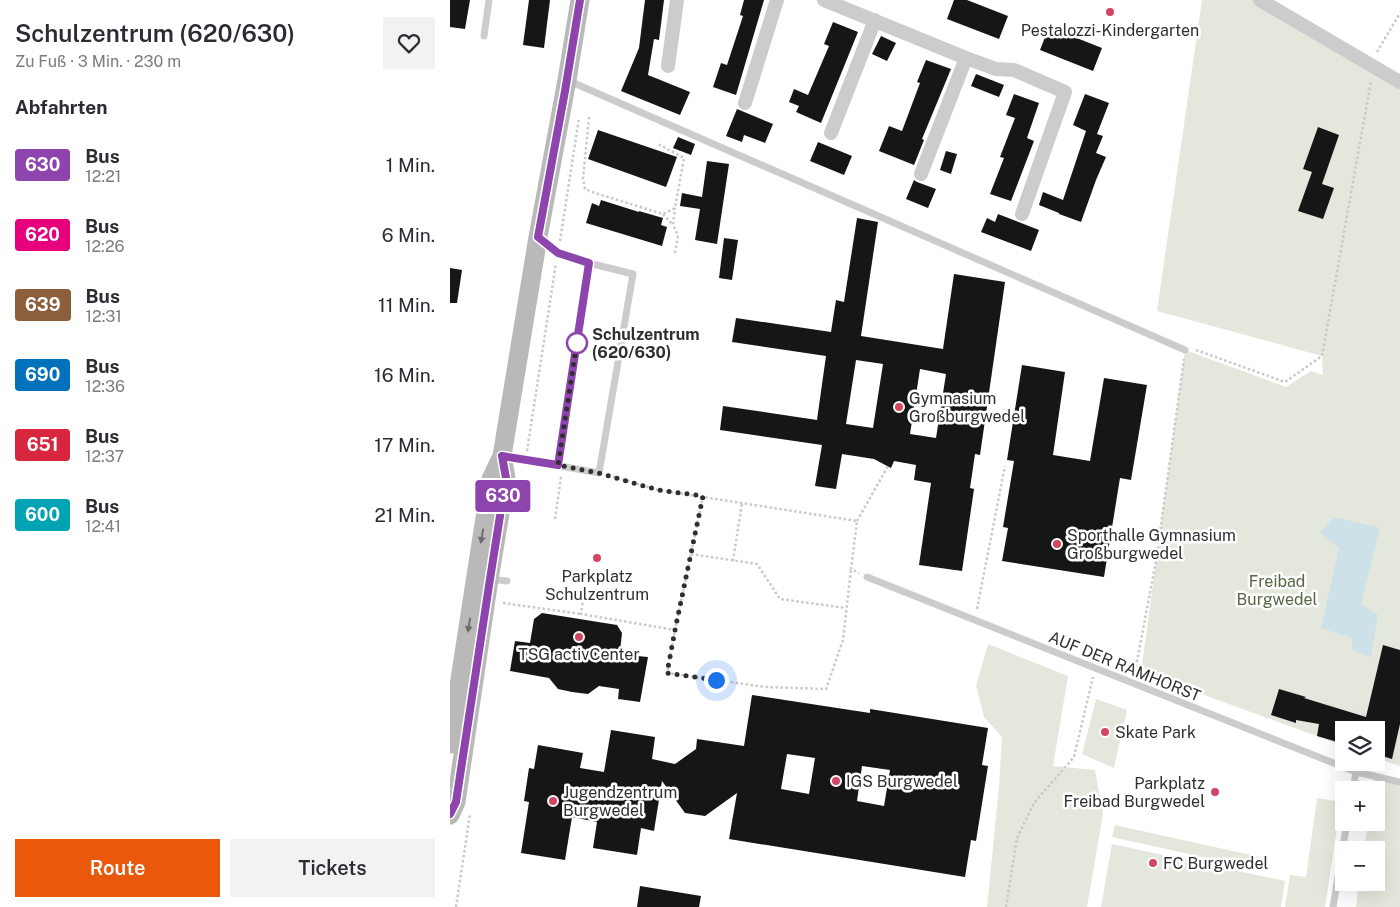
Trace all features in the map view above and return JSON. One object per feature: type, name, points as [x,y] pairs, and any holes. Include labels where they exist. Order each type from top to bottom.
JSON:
[{"type":"main road","points":[[450,815],[456,802],[491,579],[492,479],[502,456],[538,237],[575,83],[580,0]]},
{"type":"main road","points":[[450,744],[491,579]]},
{"type":"street","points":[[668,66],[677,0]]},
{"type":"street","points":[[745,103],[777,0]]},
{"type":"street","points":[[824,0],[966,58],[996,69],[1014,70],[1065,92],[1022,214]]},
{"type":"street","points":[[1260,0],[1400,82]]},
{"type":"street","points":[[831,133],[875,20]]},
{"type":"street","points":[[921,174],[966,58]]},
{"type":"lane","points":[[484,36],[489,0]]},
{"type":"lane","points":[[575,83],[1185,350]]},
{"type":"lane","points":[[502,456],[599,473],[633,274],[558,253],[538,237]]},
{"type":"lane","points":[[560,465],[589,263]]},
{"type":"lane","name":"AUF DER RAMHORST","points":[[867,577],[1356,772],[1400,782]]},
{"type":"lane","points":[[1354,781],[1356,772]]},
{"type":"lane","points":[[1333,907],[1346,831]]},
{"type":"path","points":[[1132,684],[1156,560],[1185,350],[1196,350],[1285,382],[1322,356],[1376,54],[1400,13]]},
{"type":"path","points":[[526,460],[558,253],[575,83]]},
{"type":"path","points":[[589,117],[583,179],[585,189],[663,214],[673,225],[678,235],[675,253]]},
{"type":"path","points":[[658,144],[684,158],[673,225]]},
{"type":"path","points":[[663,214],[675,208]]},
{"type":"path","points":[[555,518],[560,465]]},
{"type":"path","points":[[703,496],[667,673],[765,687],[826,689],[843,640],[857,520],[888,466]]},
{"type":"path","points":[[974,620],[1005,466]]},
{"type":"path","points":[[599,473],[658,490],[857,520]]},
{"type":"path","points":[[733,560],[742,503]]},
{"type":"path","points":[[692,554],[757,564],[780,599],[846,608]]},
{"type":"path","points":[[851,569],[867,577]]},
{"type":"path","points":[[580,614],[584,593]]},
{"type":"path","points":[[503,603],[675,630]]},
{"type":"path","points":[[1006,907],[1017,838],[1034,803],[1074,757],[1095,669]]},
{"type":"green space","name":"Freibad Burgwedel","points":[[1202,0],[1260,0],[1400,82],[1400,766],[1385,761],[1385,721],[1335,721],[1335,743],[1141,672],[1185,350],[1286,387],[1311,371],[1323,375],[1322,356],[1157,311]]},
{"type":"green space","points":[[988,644],[1068,676],[1053,766],[1095,770],[1103,814],[1087,907],[987,907],[1002,737],[984,717],[976,686]]},
{"type":"green space","name":"Skate Park","points":[[1096,699],[1127,710],[1114,768],[1082,754]]},
{"type":"green space","points":[[1375,777],[1400,784],[1400,907],[1356,907],[1358,891],[1385,891],[1385,841],[1365,841],[1367,831],[1385,831],[1385,781],[1374,781]]},
{"type":"green space","points":[[1317,798],[1335,801],[1335,831],[1337,831],[1325,907],[1285,907],[1290,875],[1306,877]]},
{"type":"green space","points":[[1115,825],[1260,857],[1257,869],[1112,837]]},
{"type":"green space","name":"FC Burgwedel","points":[[1112,844],[1285,881],[1281,907],[1101,907]]},
{"type":"shaded area","points":[[1334,517],[1380,528],[1361,604],[1378,615],[1371,657],[1352,650],[1352,638],[1321,628],[1339,548],[1320,533]]},
{"type":"building","points":[[450,0],[470,0],[465,29],[450,27]]},
{"type":"building","points":[[529,0],[550,0],[544,48],[523,45]]},
{"type":"building","points":[[645,0],[664,0],[659,40],[654,39],[648,75],[690,92],[680,115],[621,91],[639,48]]},
{"type":"building","points":[[744,0],[764,0],[736,95],[713,87],[721,63],[727,65],[743,16],[740,15]]},
{"type":"building","points":[[954,0],[967,0],[1008,16],[999,39],[947,19]]},
{"type":"building","points":[[833,22],[858,32],[821,123],[796,112],[799,106],[789,102],[794,89],[808,95],[829,46],[824,44]]},
{"type":"building","points":[[1049,27],[1102,48],[1093,71],[1040,50]]},
{"type":"building","points":[[881,36],[896,43],[887,61],[872,54]]},
{"type":"building","points":[[926,60],[951,69],[922,139],[924,140],[914,165],[879,151],[889,126],[902,131],[920,83],[917,82]]},
{"type":"building","points":[[976,74],[1004,85],[999,97],[971,86]]},
{"type":"building","points":[[1014,94],[1039,103],[1027,138],[1034,141],[1011,201],[990,194],[1004,158],[1000,157],[1015,118],[1006,115]]},
{"type":"building","points":[[1085,94],[1109,103],[1097,134],[1103,136],[1096,153],[1106,157],[1081,222],[1039,205],[1043,192],[1063,200],[1086,131],[1073,125]]},
{"type":"building","points":[[737,109],[773,124],[765,143],[744,135],[742,142],[726,136]]},
{"type":"building","points":[[1318,127],[1339,135],[1322,184],[1334,188],[1323,219],[1298,211],[1312,172],[1303,169]]},
{"type":"building","points":[[598,130],[677,157],[666,187],[588,159]]},
{"type":"building","points":[[678,137],[695,144],[691,155],[673,148]]},
{"type":"building","points":[[818,142],[852,156],[844,175],[810,161]]},
{"type":"building","points":[[946,151],[957,154],[951,174],[940,170]]},
{"type":"building","points":[[707,161],[729,164],[717,244],[695,240],[700,209],[680,206],[682,193],[702,197]]},
{"type":"building","points":[[914,180],[936,189],[928,208],[906,199]]},
{"type":"building","points":[[601,200],[663,218],[661,225],[667,227],[662,246],[586,223],[592,203],[599,206]]},
{"type":"building","points":[[998,214],[1039,230],[1031,251],[981,232],[987,218],[995,222]]},
{"type":"building","points":[[857,218],[878,222],[861,336],[943,349],[954,274],[1005,282],[980,455],[975,454],[970,488],[974,489],[962,571],[919,565],[931,483],[914,480],[916,465],[894,461],[891,468],[874,459],[842,454],[836,489],[815,486],[822,445],[720,430],[723,406],[817,420],[826,356],[732,342],[736,318],[831,332],[836,300],[844,302]],"holes":[[[856,360],[883,364],[873,428],[846,424]],[[920,369],[946,374],[936,438],[910,434]]]},
{"type":"building","points":[[724,238],[738,240],[732,280],[719,278]]},
{"type":"building","points":[[450,268],[462,270],[457,303],[450,303]]},
{"type":"building","points":[[1022,365],[1065,372],[1053,455],[1090,461],[1104,378],[1147,385],[1131,480],[1120,478],[1104,577],[1002,561],[1008,528],[1003,527],[1014,461],[1007,460]]},
{"type":"building","points":[[542,613],[617,625],[622,633],[620,651],[648,657],[640,702],[618,699],[619,689],[599,686],[588,694],[572,692],[558,689],[549,678],[510,671],[515,641],[530,643],[534,619]]},
{"type":"building","points":[[1383,645],[1400,650],[1400,724],[1392,759],[1385,757],[1385,721],[1335,721],[1335,741],[1317,736],[1319,724],[1296,720],[1296,723],[1271,715],[1279,689],[1366,717]]},
{"type":"building","points":[[752,695],[870,713],[870,709],[988,728],[982,765],[988,766],[976,841],[971,840],[965,877],[729,839],[737,793],[705,816],[685,813],[662,781],[654,831],[641,828],[637,855],[593,848],[597,822],[572,817],[565,860],[521,853],[529,802],[524,801],[529,768],[534,769],[538,745],[583,753],[580,768],[604,772],[611,730],[655,737],[652,759],[675,764],[696,749],[697,739],[744,746]],"holes":[[[787,754],[815,758],[809,794],[781,789]],[[862,766],[890,770],[884,806],[857,801]]]},
{"type":"building","points":[[640,886],[701,896],[699,907],[637,907]]},
{"type":"bus line","name":"630","points":[[450,814],[456,802],[506,478],[502,456],[558,465],[589,263],[558,253],[538,237],[580,0]]},
{"type":"place","name":"Pestalozzi-Kindergarten","points":[[1110,12]]},
{"type":"place","name":"Schulzentrum (620/630)","points":[[577,343]]},
{"type":"place","name":"Gymnasium Großburgwedel","points":[[899,407]]},
{"type":"place","name":"Sporthalle Gymnasium Großburgwedel","points":[[1057,544]]},
{"type":"place","name":"Parkplatz Schulzentrum","points":[[597,558]]},
{"type":"place","name":"TSG activCenter","points":[[579,637]]},
{"type":"place","name":"Skate Park","points":[[1105,732]]},
{"type":"place","name":"IGS Burgwedel","points":[[836,781]]},
{"type":"place","name":"Parkplatz Freibad Burgwedel","points":[[1215,792]]},
{"type":"place","name":"Jugendzentrum Burgwedel","points":[[553,801]]},
{"type":"place","name":"FC Burgwedel","points":[[1153,863]]},
{"type":"route","points":[[577,343],[578,336],[558,465],[599,473],[658,490],[703,496],[667,673],[716,680]]}]
